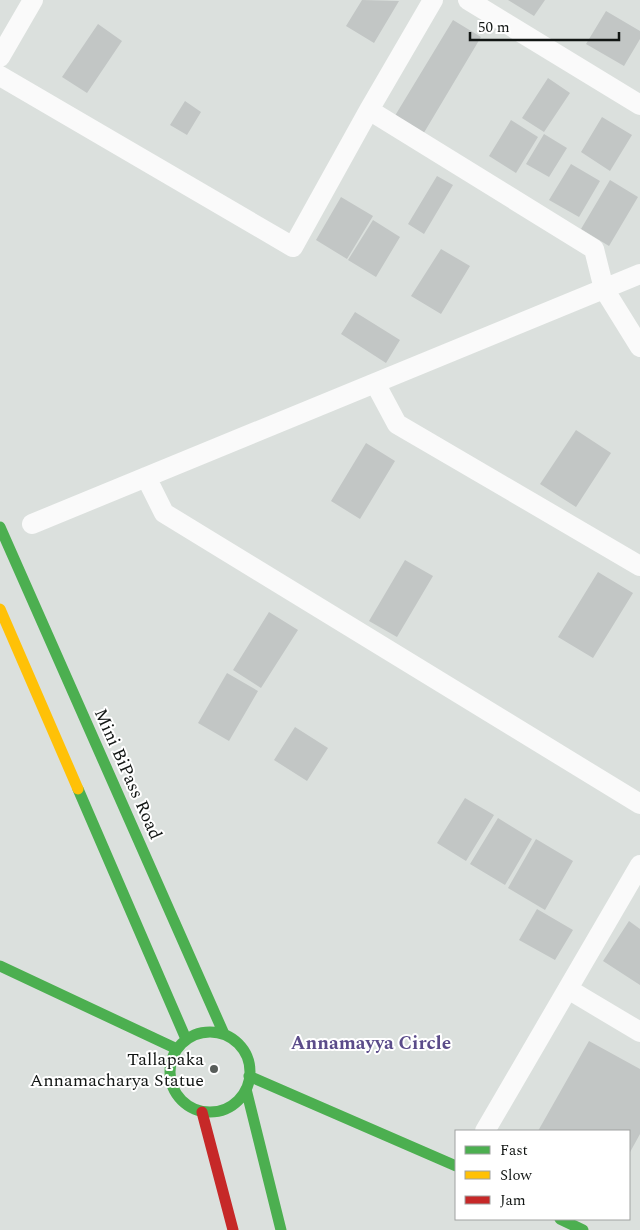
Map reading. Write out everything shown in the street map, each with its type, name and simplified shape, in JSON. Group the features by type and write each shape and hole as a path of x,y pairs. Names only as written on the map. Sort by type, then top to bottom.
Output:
{"street":[{"path":"0,57 33,0"},
{"path":"0,76 293,247 368,110 434,0"},
{"path":"468,0 640,105"},
{"path":"368,110 594,249 604,289 640,347"},
{"path":"32,524 640,274"},
{"path":"376,383 397,424 640,566"},
{"path":"146,477 164,513 640,804"},
{"name":"Mini BiPass Road","path":"0,527 224,1034"},
{"path":"0,609 186,1040"},
{"path":"486,1130 640,865"},
{"path":"0,966 177,1049"},
{"path":"568,989 640,1032"},
{"path":"211,1032 224,1034 235,1041 244,1051 249,1063 246,1089 238,1100 228,1108 215,1112 202,1112 189,1107 179,1098 172,1087 169,1074 171,1061 177,1049 186,1040 198,1034 211,1032"},
{"path":"249,1076 455,1166"},
{"path":"246,1089 281,1230"},
{"path":"202,1112 233,1230"},
{"path":"562,1220 583,1230"}],"building":[{"path":"362,0 399,1 374,43 346,26"},
{"path":"508,0 545,0 534,16"},
{"path":"606,11 640,31 640,39 624,66 586,44"},
{"path":"453,20 481,37 422,136 393,119"},
{"path":"98,24 122,41 87,93 62,77"},
{"path":"548,78 570,93 544,132 522,118"},
{"path":"185,101 201,112 187,135 170,125"},
{"path":"602,117 632,135 610,171 581,152"},
{"path":"511,120 538,137 516,173 489,156"},
{"path":"544,134 567,148 549,177 526,164"},
{"path":"571,164 600,181 579,217 549,200"},
{"path":"437,176 453,185 424,234 408,224"},
{"path":"610,180 638,197 609,246 581,229"},
{"path":"341,197 373,216 347,259 316,240"},
{"path":"373,220 400,237 376,277 348,260"},
{"path":"441,249 470,266 441,314 411,296"},
{"path":"355,312 400,340 386,363 341,334"},
{"path":"576,430 611,453 576,507 540,484"},
{"path":"366,443 395,461 360,519 331,501"},
{"path":"405,560 433,576 397,637 369,621"},
{"path":"598,572 633,593 593,658 558,637"},
{"path":"269,612 298,630 261,688 233,670"},
{"path":"227,673 258,691 229,741 198,723"},
{"path":"295,727 328,748 307,781 274,760"},
{"path":"465,798 494,815 466,861 437,843"},
{"path":"498,818 532,839 505,885 470,864"},
{"path":"536,839 573,861 545,910 508,888"},
{"path":"537,909 573,930 555,960 519,940"},
{"path":"629,921 640,929 640,985 603,961"},
{"path":"589,1041 640,1069 640,1134 630,1152 630,1130 539,1130"}],"traffic: fast":[{"path":"0,527 224,1034"},
{"path":"78,789 186,1039"},
{"path":"0,966 177,1049"},
{"path":"210,1032 225,1035 238,1044 247,1057 250,1072 247,1087 238,1100 225,1109 210,1112 195,1109 182,1100 173,1087 170,1072 173,1057 182,1044 195,1035 210,1032"},
{"path":"249,1076 455,1166"},
{"path":"246,1089 281,1230"},
{"path":"562,1220 583,1230"}],"traffic: slow":[{"path":"0,609 78,789"}],"traffic: jam":[{"path":"202,1112 233,1230"}],"place":[{"name":"Tallapaka Annamacharya Statue","path":"214,1069"}],"district":[{"name":"Annamayya Circle","path":"371,1043"}]}
